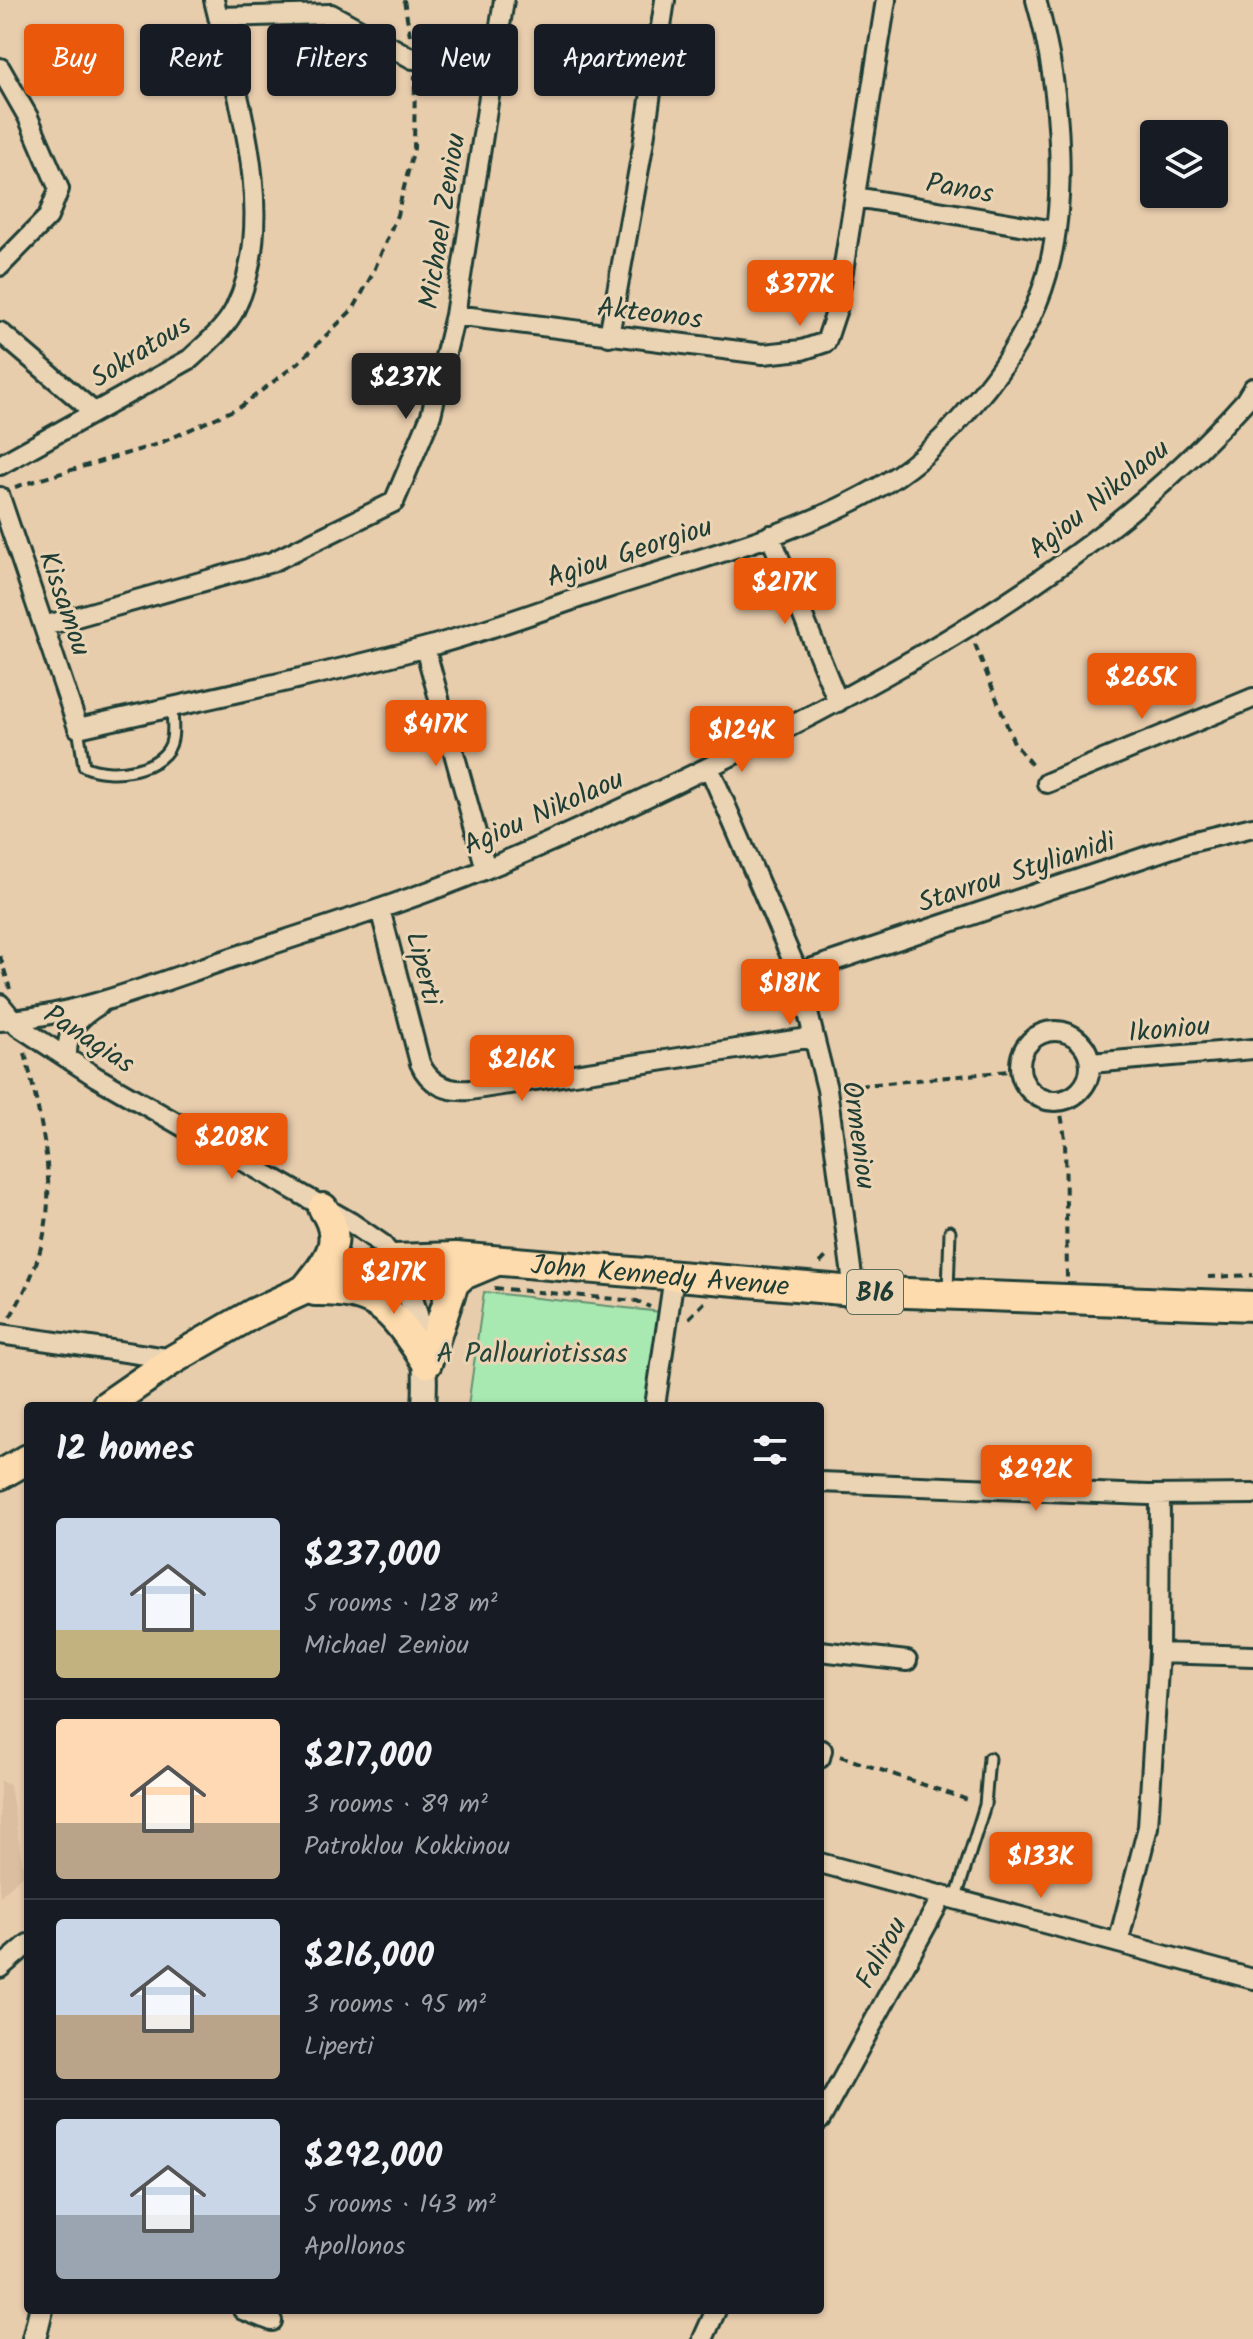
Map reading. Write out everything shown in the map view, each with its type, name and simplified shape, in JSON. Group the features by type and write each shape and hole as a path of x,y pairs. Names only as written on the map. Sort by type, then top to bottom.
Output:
{"main road":[{"path":"302,1291 334,1249 335,1231 323,1208"},
{"name":"John Kennedy Avenue","path":"112,1402 174,1359 254,1313 302,1291 394,1259 499,1260 854,1291 1253,1306"},
{"path":"427,1363 454,1283 463,1275 499,1260"},
{"path":"302,1291 348,1292 371,1299 395,1318 427,1363"},
{"path":"0,1475 24,1461"}],"street":[{"name":"Michael Zeniou","path":"44,626 272,562 394,502 431,415 455,315 504,0"},
{"path":"609,336 665,0"},
{"name":"Akteonos","path":"455,315 763,354 802,350 826,342 837,309 886,0"},
{"name":"Agiou Georgiou","path":"78,728 421,649 770,535 845,505 887,483 953,428 994,379 1021,338 1039,301 1055,231 1056,114 1045,30 1036,0"},
{"path":"216,8 331,14 412,58"},
{"name":"Sokratous","path":"0,465 190,359 212,339 234,311 252,260 252,180 244,125 216,8"},
{"path":"0,68 28,117 59,189 48,217 0,266"},
{"name":"Panos","path":"856,197 1055,231"},
{"path":"0,332 94,412"},
{"name":"Agiou Nikolaou","path":"12,1022 127,992 380,909 486,869 709,767 838,702 1047,577 1140,505 1250,402"},
{"name":"Kissamou","path":"0,497 78,728"},
{"path":"770,535 838,702"},
{"path":"421,649 427,655 486,869"},
{"path":"1047,783 1253,698"},
{"name":"Ormeniou","path":"709,767 798,973 827,1089 854,1291"},
{"name":"Stavrou Stylianidi","path":"798,973 1187,843 1253,827"},
{"name":"Liperti","path":"380,909 420,1063 429,1079 445,1088 470,1090 814,1037"},
{"name":"Agiou Nikolaou","path":"67,1058 66,1042 73,1026 89,1011 127,992"},
{"name":"Panagias","path":"0,1004 12,1022 67,1058 226,1154 368,1234 394,1259"},
{"name":"Ikoniou","path":"1020,1070 1026,1046 1046,1032 1058,1031 1080,1041 1091,1063 1086,1084 1079,1093 1059,1102"},
{"name":"Ikoniou","path":"1091,1063 1253,1049"},
{"path":"1020,1070 1023,1080 1037,1097 1059,1102"},
{"path":"394,1259 416,1311 427,1363 424,1402"},
{"path":"656,1402 674,1276"},
{"path":"2,1330 174,1359"},
{"path":"824,1482 1160,1495 1253,1494"},
{"path":"1118,1943 1145,1849 1159,1653 1160,1495"},
{"path":"824,1651 907,1661"},
{"path":"1159,1653 1253,1656"},
{"path":"824,1864 1253,1979"},
{"name":"Falirou","path":"824,2113 950,1897"},
{"path":"0,1968 24,1947"},
{"path":"34,2339 40,2314"},
{"path":"252,2314 272,2323"},
{"path":"703,2339 710,2314"}],"lane":[{"path":"78,728 84,766 107,774 137,769 164,756 172,740 172,706"},
{"path":"948,1296 950,1231"},
{"path":"950,1897 985,1805 989,1758"}],"path":[{"path":"404,0 412,52"},
{"path":"0,497 18,485 158,444 240,407 298,363 354,308 373,273 397,215 414,148 417,96"},
{"path":"968,626 1014,743 1047,783"},
{"path":"0,956 12,1022 50,1172 49,1220 28,1288 2,1330"},
{"path":"827,1089 1020,1070"},
{"path":"1059,1102 1065,1138 1067,1288"},
{"path":"1208,1277 1253,1275"},
{"path":"486,1288 637,1301 650,1306 652,1325 667,1326"},
{"path":"824,1755 985,1805"}],"shaded area":[{"path":"0,1781 10,1785 24,1874 0,1896"}],"green space":[{"name":"A Pallouriotissas","path":"484,1292 661,1312 650,1402 469,1402"}]}
